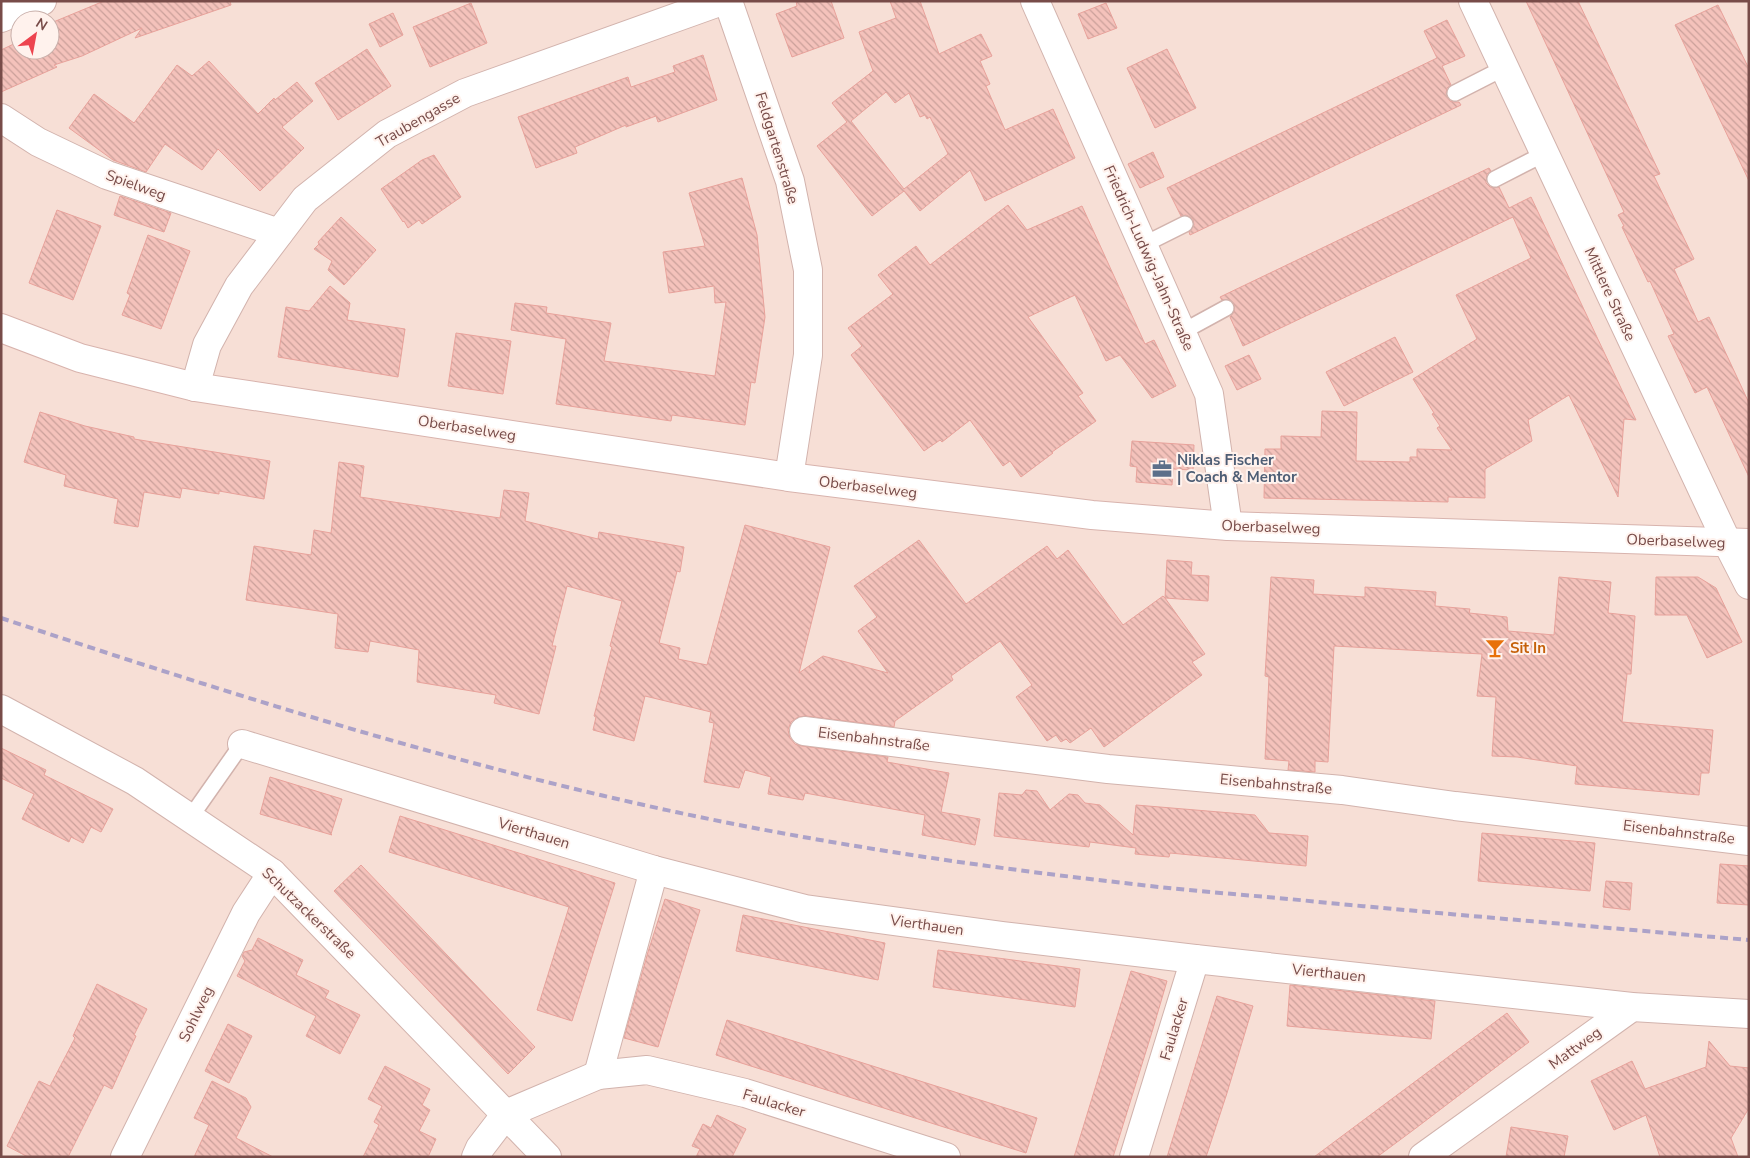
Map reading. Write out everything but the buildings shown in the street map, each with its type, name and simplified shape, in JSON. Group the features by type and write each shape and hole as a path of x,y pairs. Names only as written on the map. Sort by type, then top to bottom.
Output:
{"street":[{"path":"1,18 42,1"},
{"name":"Traubengasse","path":"195,387 207,345 239,286 305,198 386,134 465,93 722,1"},
{"name":"Feldgartenstraße","path":"728,1 790,181 808,270 808,355 789,477"},
{"name":"Friedrich-Ludwig-Jahn-Straße","path":"1035,1 1210,394 1228,526"},
{"name":"Mittlere Straße","path":"1473,1 1544,154 1738,543 1749,585"},
{"name":"Spielweg","path":"1,118 38,142 107,175 279,233"},
{"name":"Oberbaselweg","path":"1,328 80,358 195,387 789,477 1092,516 1228,526 1738,543"},
{"name":"Schutzackerstraße","path":"1,709 134,781 272,873 547,1157"},
{"name":"Eisenbahnstraße","path":"804,730 1108,769 1342,790 1455,806 1749,841"},
{"name":"Vierthauen","path":"242,744 654,870 805,909 1003,936 1196,959 1632,1007"},
{"path":"598,1076 654,870"},
{"name":"Sohlweg","path":"125,1157 246,913 272,873"},
{"name":"Faulacker","path":"1134,1157 1196,959"},
{"path":"1632,1007 1749,1014"},
{"name":"Mattweg","path":"1423,1157 1632,1007"},
{"name":"Faulacker","path":"506,1114 598,1076 648,1070 745,1093 946,1157"},
{"path":"476,1157 480,1148 506,1114"}],"lane":[{"path":"1455,94 1504,68"},
{"path":"1495,179 1544,154"},
{"path":"1143,246 1185,224"},
{"path":"1182,332 1226,308"},
{"path":"190,818 242,744"}],"shaded area":[{"path":"1,1 1749,1 1749,1157 1,1157"}],"railway":[{"path":"1,618 182,677 364,733 548,782 734,824 983,865 1157,887 1749,940"}],"place":[{"name":"Niklas Fischer | Coach & Mentor","path":"1162,469"},
{"name":"Sit In","path":"1495,648"}]}
